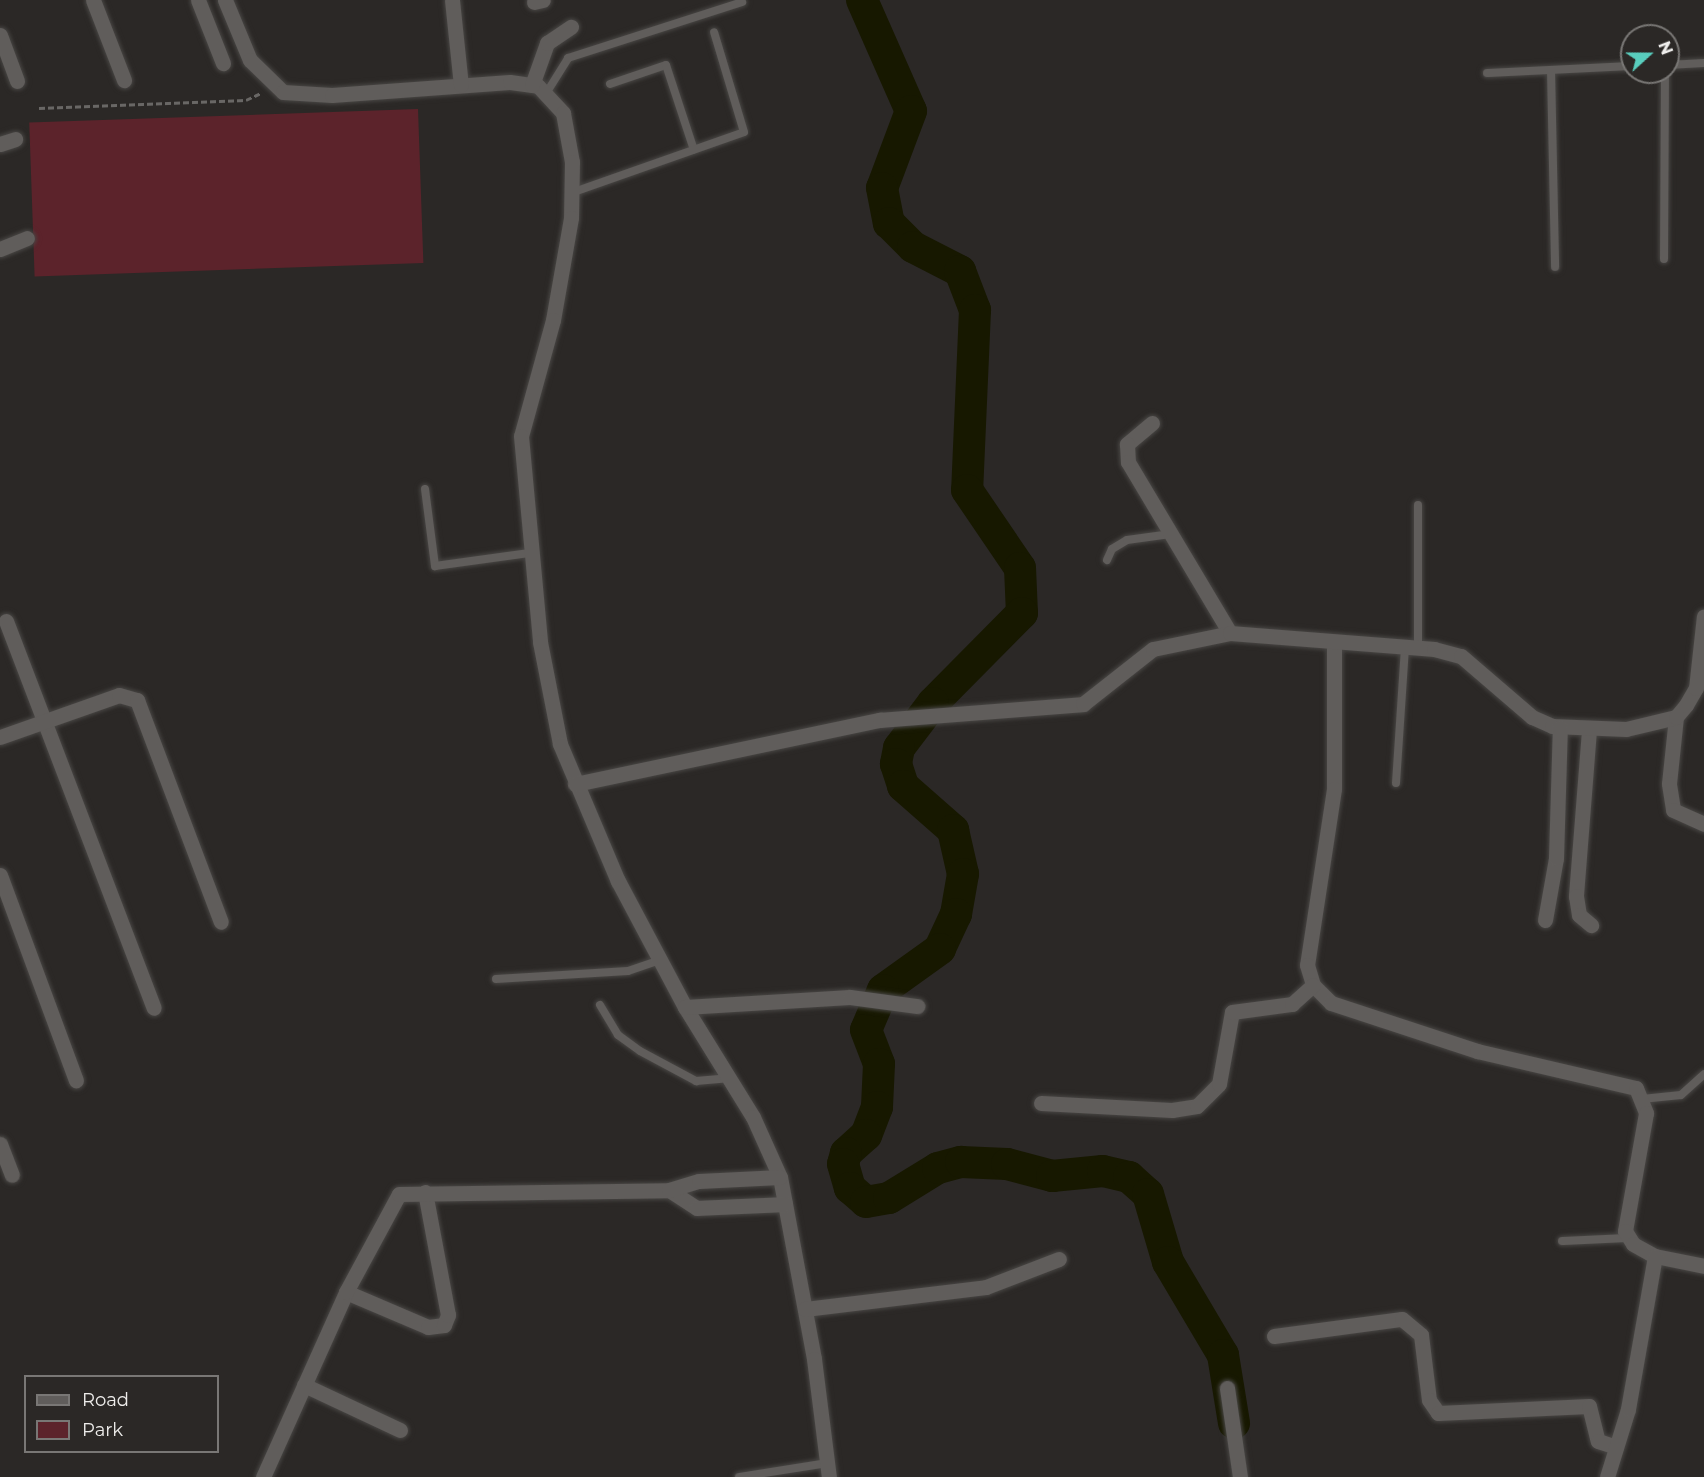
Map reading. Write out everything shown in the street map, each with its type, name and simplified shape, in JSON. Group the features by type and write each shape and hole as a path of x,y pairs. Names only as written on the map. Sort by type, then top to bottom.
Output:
{"street":[{"path":"93,0 124,80"},
{"path":"198,0 223,63"},
{"path":"225,0 250,60 273,87 295,95 332,95 460,85 532,85 547,92 563,113 570,138 571,194 554,320 521,436 540,642 560,744 575,784 660,960 685,1007 753,1117 780,1177 805,1309 828,1470"},
{"path":"452,0 460,85"},
{"path":"532,85 547,43 571,27"},
{"path":"0,35 17,81"},
{"path":"0,144 15,139"},
{"path":"0,249 27,238"},
{"path":"1152,423 1128,444 1128,462 1230,633"},
{"path":"1704,615 1696,688 1676,717 1669,784 1673,810 1704,824"},
{"path":"6,621 154,1008"},
{"path":"575,784 880,720 951,712 1083,704 1153,649 1230,633 1411,648 1461,656 1532,717 1560,727 1589,730 1626,729 1676,717"},
{"path":"1334,643 1334,789 1307,965 1313,985 1331,1004 1477,1051 1622,1082 1636,1088 1646,1113 1628,1238 1655,1256 1704,1266"},
{"path":"0,737 119,695 136,700 221,922"},
{"path":"1545,920 1556,858 1560,727"},
{"path":"1589,730 1576,886 1578,912 1591,925"},
{"path":"0,875 76,1080"},
{"path":"1041,1103 1172,1110 1197,1106 1219,1084 1232,1012 1292,1004 1313,985"},
{"path":"685,1007 850,997 892,1000 917,1006"},
{"path":"0,1144 12,1175"},
{"path":"263,1477 346,1292 391,1203 408,1191 669,1190 699,1181 780,1177"},
{"path":"669,1190 697,1208 785,1204"},
{"path":"346,1292 428,1327 444,1325 448,1315 425,1192"},
{"path":"1607,1477 1616,1447 1655,1256"},
{"path":"805,1309 986,1287 1059,1259"},
{"path":"1274,1336 1402,1319 1421,1335 1429,1400 1438,1413 1589,1406 1598,1441 1616,1447"},
{"path":"304,1385 400,1430"},
{"path":"1227,1388 1240,1477"}],"lane":[{"path":"547,92 558,66 573,55 742,2"},
{"path":"571,194 744,132 714,32"},
{"path":"1680,64 1704,63"},
{"path":"610,84 666,65 694,150"},
{"path":"1487,73 1620,67"},
{"path":"1551,70 1555,267"},
{"path":"1664,259 1665,84"},
{"path":"425,489 435,566 530,553"},
{"path":"1396,783 1411,648 1418,505"},
{"path":"1107,560 1112,549 1127,540 1171,534"},
{"path":"496,978 628,971 660,960"},
{"path":"600,1005 618,1035 640,1051 696,1081 728,1078"},
{"path":"1642,1099 1681,1095 1704,1074"},
{"path":"1562,1241 1628,1238"},
{"path":"739,1477 828,1470"}],"path":[{"path":"39,108 246,100 273,87"}],"green space":[{"path":"418,109 423,263 35,276 29,123"}],"waterway":[{"path":"862,0 911,111 882,188 889,223 913,247 960,271 975,310 967,490 1020,568 1022,613 933,703 899,748 896,764 903,786 953,830 963,874 956,914 940,949 883,990 866,1030 879,1064 877,1107 866,1135 846,1153 843,1164 850,1188 866,1202 889,1198 938,1168 961,1162 1007,1164 1052,1176 1103,1171 1129,1177 1148,1194 1168,1262 1223,1355 1234,1423"}]}
